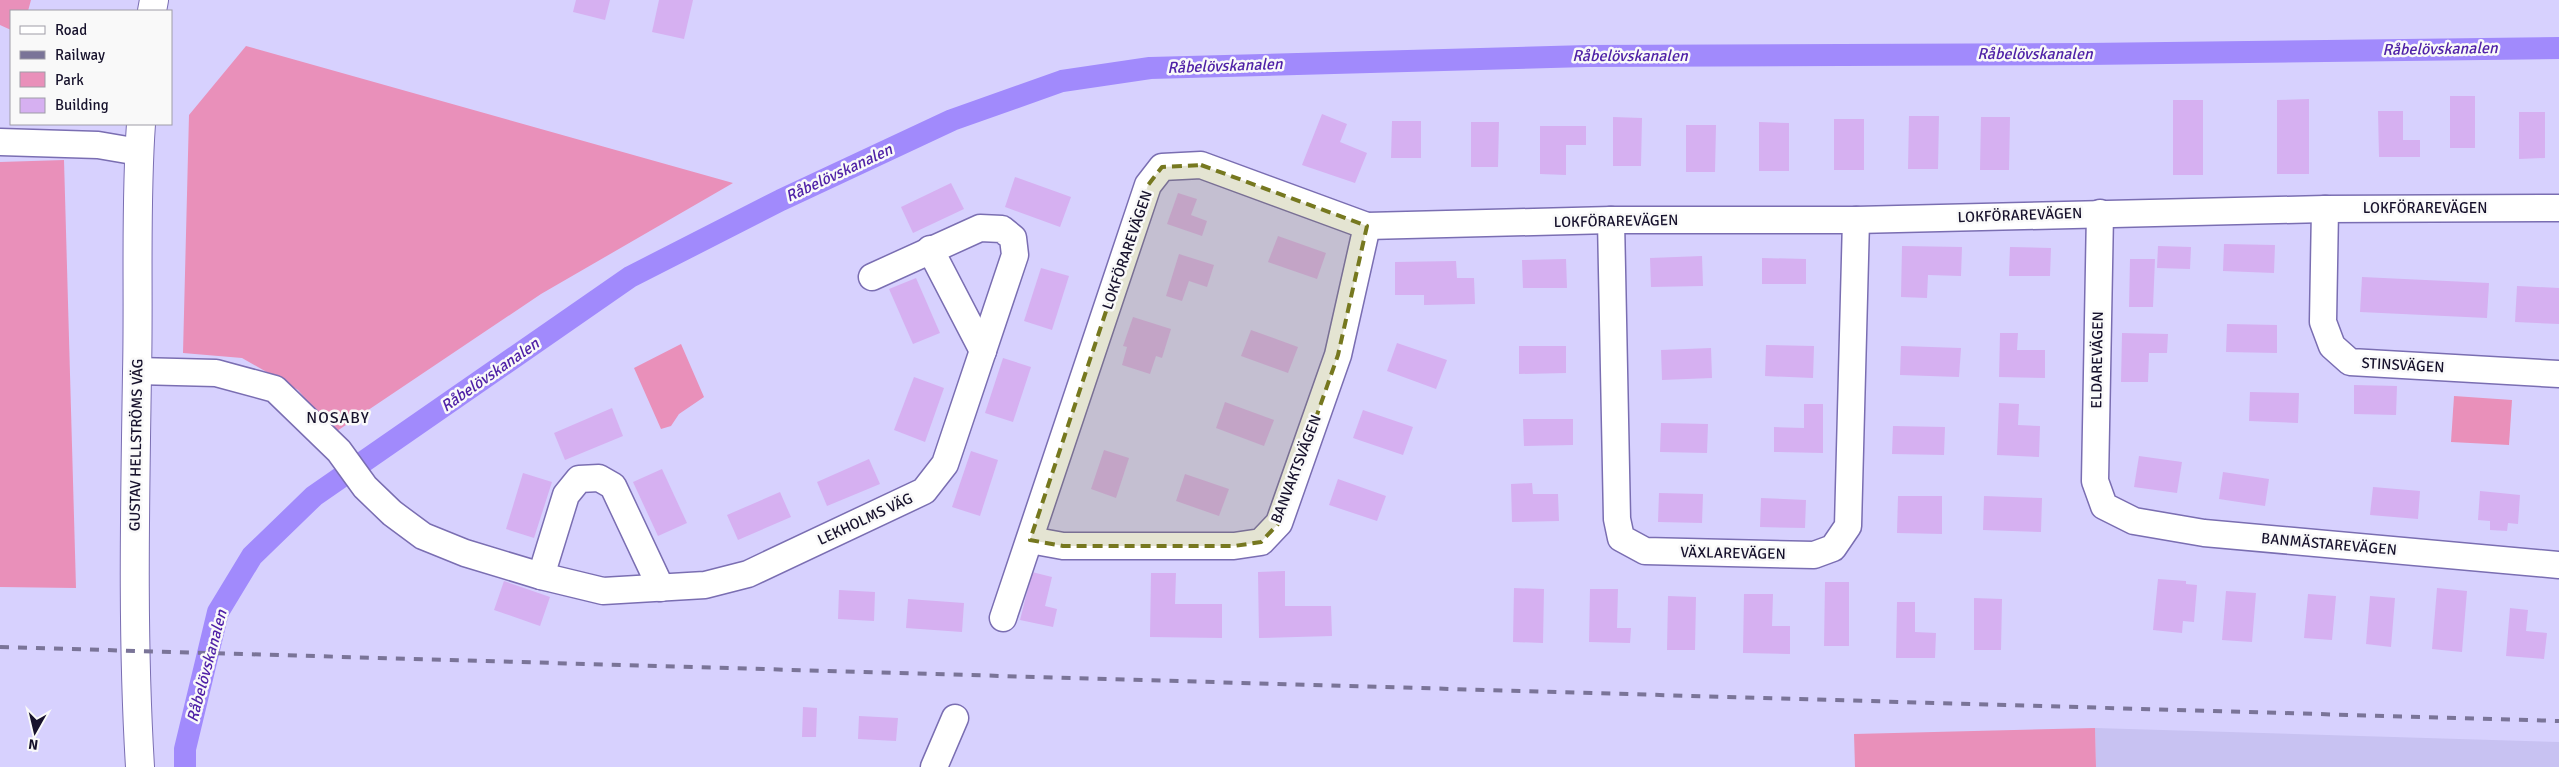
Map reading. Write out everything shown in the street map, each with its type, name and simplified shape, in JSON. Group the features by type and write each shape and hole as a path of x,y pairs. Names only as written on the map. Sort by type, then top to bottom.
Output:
{"street":[{"name":"GUSTAV HELLSTRÖMS VÄG","path":"140,767 134,660 137,371 136,249 141,125"},
{"path":"0,142 98,145 139,152"},
{"name":"LOKFÖRAREVÄGEN","path":"1003,618 1148,185 1162,167 1200,165 1366,226 1611,220 1856,220 2325,209 2559,208"},
{"name":"STINSVÄGEN","path":"2325,209 2323,322 2332,346 2350,362 2559,374"},
{"name":"ELDAREVÄGEN","path":"2100,213 2095,482 2104,506"},
{"name":"VÄXLAREVÄGEN","path":"1611,220 1616,519 1621,538 1645,552 1814,555 1833,548 1848,526 1856,220"},
{"name":"BANVAKTSVÄGEN","path":"1030,540 1072,546 1234,546 1261,542 1279,523 1338,355 1366,226"},
{"name":"LEKHOLMS VÄG","path":"137,371 216,373 275,389 344,458 365,487 392,513 423,536 465,553 542,576 603,591 705,585 748,574 924,492 945,464 1015,256 1013,238 1002,229 980,228 930,249 872,277"},
{"path":"930,249 983,351"},
{"path":"542,576 566,495 579,479 599,478 613,486 661,588"},
{"name":"BANMÄSTAREVÄGEN","path":"2104,506 2134,521 2204,533 2559,565"},
{"path":"934,767 955,718"}],"highlighted area":[{"path":"1201,165 1367,226 1338,355 1279,523 1261,542 1234,546 1063,546 1030,540 1148,185 1162,167"}],"shaded area":[{"path":"2095,728 2559,742 2559,767 2096,767"}],"green space":[{"path":"0,0 31,0 28,10 10,10 10,30 0,25"},
{"path":"246,46 733,183 541,294 334,433 298,390 242,358 183,353 189,115"},
{"path":"64,160 76,588 0,587 0,162"},
{"path":"681,344 704,397 679,414 671,426 661,429 634,368"},
{"path":"2454,396 2512,400 2509,445 2451,442"},
{"path":"2095,728 2096,767 1855,767 1854,734"}],"building":[{"path":"576,0 610,0 605,20 573,12"},
{"path":"659,0 693,0 684,39 652,32"},
{"path":"2450,96 2475,96 2475,148 2450,148"},
{"path":"2309,99 2309,174 2277,174 2277,100"},
{"path":"2173,100 2203,100 2203,175 2173,175"},
{"path":"2378,111 2403,111 2403,140 2420,140 2420,157 2379,157"},
{"path":"2519,112 2545,112 2545,158 2519,159"},
{"path":"1322,114 1347,124 1340,142 1367,153 1355,183 1302,165"},
{"path":"1909,116 1939,116 1938,169 1908,169"},
{"path":"1613,117 1642,118 1641,166 1613,166"},
{"path":"1981,117 2010,117 2009,170 1980,170"},
{"path":"1834,119 1864,119 1864,170 1834,170"},
{"path":"1392,121 1421,121 1421,158 1391,158"},
{"path":"1471,122 1499,122 1498,167 1471,167"},
{"path":"1759,122 1789,123 1789,171 1759,171"},
{"path":"1686,125 1716,125 1715,172 1686,172"},
{"path":"1540,126 1586,126 1586,145 1566,145 1566,175 1540,174"},
{"path":"1015,177 1071,197 1060,227 1005,207"},
{"path":"951,183 964,209 913,233 901,207"},
{"path":"1178,193 1197,199 1191,215 1207,221 1202,236 1167,224"},
{"path":"1278,236 1326,253 1317,279 1268,262"},
{"path":"2224,244 2275,245 2274,273 2223,271"},
{"path":"1902,246 1962,247 1961,276 1928,275 1927,298 1901,297"},
{"path":"2158,246 2191,247 2190,269 2157,268"},
{"path":"2010,247 2051,248 2050,276 2009,276"},
{"path":"1179,254 1214,265 1207,287 1189,281 1182,301 1166,296"},
{"path":"1702,256 1703,286 1651,287 1650,258"},
{"path":"1762,258 1806,259 1806,284 1762,284"},
{"path":"1566,259 1567,288 1523,288 1522,260"},
{"path":"2130,259 2155,259 2153,307 2129,307"},
{"path":"1456,261 1457,278 1474,278 1475,304 1424,305 1424,295 1395,295 1395,262"},
{"path":"1041,268 1069,276 1052,330 1024,321"},
{"path":"2362,277 2489,283 2487,318 2360,312"},
{"path":"916,278 940,333 913,344 889,289"},
{"path":"2517,286 2559,288 2559,324 2515,322"},
{"path":"1133,317 1171,329 1162,358 1156,356 1150,374 1122,365 1127,347 1123,346"},
{"path":"2227,324 2277,325 2277,353 2226,352"},
{"path":"1251,330 1298,347 1288,373 1241,356"},
{"path":"2000,333 2018,333 2017,350 2045,350 2045,378 1999,377"},
{"path":"2122,333 2168,334 2167,353 2149,353 2148,382 2121,382"},
{"path":"1397,343 1447,360 1436,389 1387,371"},
{"path":"1766,345 1814,346 1813,378 1765,376"},
{"path":"1519,346 1566,346 1566,373 1519,374"},
{"path":"1901,346 1961,348 1959,377 1900,375"},
{"path":"1711,348 1712,378 1662,380 1661,350"},
{"path":"1003,358 1031,367 1013,422 985,413"},
{"path":"914,377 944,388 925,442 894,430"},
{"path":"2354,385 2397,386 2396,415 2354,414"},
{"path":"2250,392 2299,393 2298,423 2249,421"},
{"path":"1225,402 1274,420 1264,446 1216,428"},
{"path":"1999,403 2019,404 2018,425 2040,426 2039,457 1997,455"},
{"path":"1804,404 1823,404 1823,453 1774,452 1774,427 1804,428"},
{"path":"612,408 623,436 565,460 554,433"},
{"path":"1363,410 1413,427 1403,455 1353,438"},
{"path":"1523,419 1573,419 1573,445 1524,446"},
{"path":"1661,423 1708,424 1707,453 1660,452"},
{"path":"1893,426 1945,427 1944,455 1892,454"},
{"path":"1104,450 1129,458 1116,498 1091,489"},
{"path":"971,451 998,460 980,516 952,507"},
{"path":"2139,456 2182,462 2177,493 2134,487"},
{"path":"869,459 880,484 827,506 817,482"},
{"path":"662,469 687,523 658,536 633,482"},
{"path":"2223,472 2269,479 2265,506 2219,499"},
{"path":"523,473 552,482 534,538 506,529"},
{"path":"1185,474 1229,489 1219,516 1176,501"},
{"path":"1338,479 1386,496 1377,521 1329,505"},
{"path":"1532,483 1533,494 1558,494 1559,521 1512,522 1511,484"},
{"path":"2373,487 2420,491 2418,519 2370,515"},
{"path":"2480,491 2520,495 2518,524 2508,523 2507,531 2490,530 2490,521 2478,520"},
{"path":"780,492 791,517 738,540 727,515"},
{"path":"1659,493 1703,494 1702,523 1658,522"},
{"path":"1898,496 1942,496 1942,534 1897,533"},
{"path":"1984,496 2042,498 2041,532 1983,530"},
{"path":"1761,498 1806,500 1805,528 1760,527"},
{"path":"1285,571 1285,606 1331,606 1332,636 1259,638 1258,572"},
{"path":"1032,572 1052,577 1045,606 1057,609 1053,627 1020,620"},
{"path":"1151,573 1176,573 1175,604 1222,604 1222,638 1150,637"},
{"path":"2158,579 2186,581 2186,584 2197,585 2194,622 2183,621 2182,633 2153,630"},
{"path":"504,581 550,597 540,626 494,610"},
{"path":"1825,582 1849,582 1849,646 1824,646"},
{"path":"1514,588 1544,589 1543,643 1513,642"},
{"path":"2437,588 2467,591 2462,652 2432,649"},
{"path":"1590,589 1618,589 1617,628 1631,628 1630,643 1589,642"},
{"path":"839,590 875,592 874,621 838,619"},
{"path":"2226,591 2256,593 2252,642 2222,640"},
{"path":"1744,594 1773,594 1772,626 1790,626 1790,654 1743,653"},
{"path":"2308,594 2336,596 2332,640 2304,638"},
{"path":"1668,596 1696,597 1695,650 1667,650"},
{"path":"2370,596 2395,598 2391,647 2366,644"},
{"path":"1974,598 2002,599 2001,650 1974,650"},
{"path":"908,599 964,603 962,632 906,628"},
{"path":"1897,602 1915,602 1915,632 1936,633 1935,658 1896,658"},
{"path":"2510,608 2528,610 2526,631 2547,633 2544,659 2506,656"},
{"path":"803,707 817,708 816,737 802,737"},
{"path":"859,716 898,718 896,741 858,739"}],"waterway":[{"name":"Råbelövskanalen","path":"185,767 185,749 218,612 252,556 314,496 630,277 781,200 952,120 1062,81 1150,68 1587,56 2086,54 2559,48"}],"railway":[{"path":"0,647 2559,721"}],"district":[{"name":"NOSABY","path":"338,418"}]}
